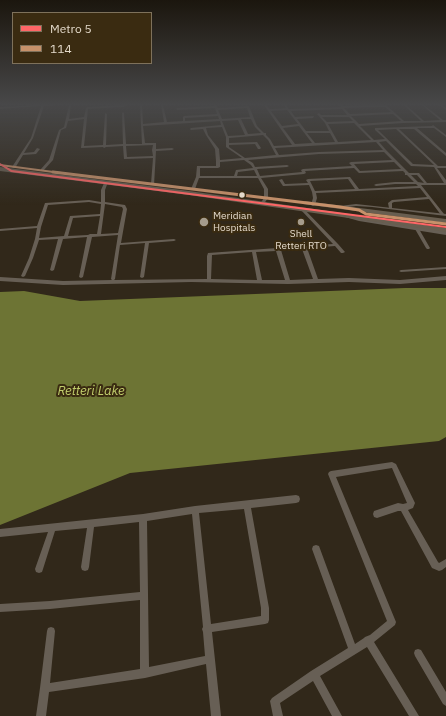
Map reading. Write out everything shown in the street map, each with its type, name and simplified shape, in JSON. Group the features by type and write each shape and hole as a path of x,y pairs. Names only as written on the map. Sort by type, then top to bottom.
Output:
{"main road":[{"path":"0,165 314,204 359,210 366,214 446,223"},
{"path":"0,169 189,192 446,231"}],"street":[{"path":"14,167 32,138"},
{"path":"42,170 51,160 57,138"},
{"path":"83,138 82,147 155,144 153,184"},
{"path":"104,147 105,138"},
{"path":"125,138 125,158 154,157"},
{"path":"143,138 144,144"},
{"path":"193,189 198,177 198,167 218,167 218,151 210,138"},
{"path":"227,138 228,146 246,158 260,177 266,189 266,198 262,204"},
{"path":"268,138 278,156"},
{"path":"289,138 294,145"},
{"path":"310,138 314,144"},
{"path":"335,138 337,142"},
{"path":"372,138 386,151 406,174 421,187 444,215"},
{"path":"407,138 436,167 446,183"},
{"path":"427,138 446,155"},
{"path":"273,147 387,140 412,165 446,167"},
{"path":"216,147 256,143 259,148"},
{"path":"22,154 35,153 38,149"},
{"path":"154,150 172,149"},
{"path":"218,161 278,156 386,151"},
{"path":"335,153 339,159"},
{"path":"265,157 270,167"},
{"path":"394,161 351,163 359,172 402,170"},
{"path":"235,177 237,171 287,166"},
{"path":"198,177 260,177 304,173 303,170 354,167"},
{"path":"406,174 418,174 426,183"},
{"path":"314,204 314,192 308,180 349,178 358,190"},
{"path":"281,180 286,190"},
{"path":"99,234 106,182"},
{"path":"376,185 446,183"},
{"path":"284,185 310,184"},
{"path":"314,192 421,187"},
{"path":"391,208 390,203 393,201 430,198"},
{"path":"22,276 31,258 46,204 78,201 124,206 113,279"},
{"path":"340,208 356,205 444,215"},
{"path":"302,209 343,252"},
{"path":"52,270 72,217 101,215"},
{"path":"347,216 359,220 417,229 446,231"},
{"path":"0,230 39,227"},
{"path":"417,229 428,248"},
{"path":"37,239 99,234 120,234"},
{"path":"81,277 90,235"},
{"path":"119,244 174,240"},
{"path":"142,277 147,242"},
{"path":"210,281 210,254 337,245"},
{"path":"304,248 316,280"},
{"path":"278,249 288,282"},
{"path":"254,251 260,282"},
{"path":"401,271 446,268"},
{"path":"0,279 63,283 210,281 288,282 316,280 418,282 446,278"},
{"path":"278,716 275,701 368,640 392,622 331,474 392,465 394,466 411,503 403,508 398,507 377,514"},
{"path":"0,533 143,518 196,510 296,499"},
{"path":"206,629 265,620 265,608 247,504"},
{"path":"403,508 435,565 439,567 446,563"},
{"path":"196,510 206,629 216,716"},
{"path":"143,518 145,673"},
{"path":"85,567 91,523"},
{"path":"39,569 53,527"},
{"path":"316,550 353,649"},
{"path":"0,608 143,596"},
{"path":"41,716 51,631"},
{"path":"368,640 414,716"},
{"path":"418,653 446,701"},
{"path":"45,688 145,673 210,659"},
{"path":"314,674 337,716"}],"water":[{"name":"Retteri Lake","path":"405,288 446,288 446,437 439,441 130,473 0,525 0,292 24,291 80,301"}],"metro line":[{"name":"5","path":"0,164 11,171 446,227"}],"transit line":[{"name":"114","path":"0,165 340,207 359,210 366,214 446,224"}],"place":[{"name":"Meridian Hospitals","path":"204,222"},
{"name":"Shell Retteri RTO","path":"301,222"}]}
